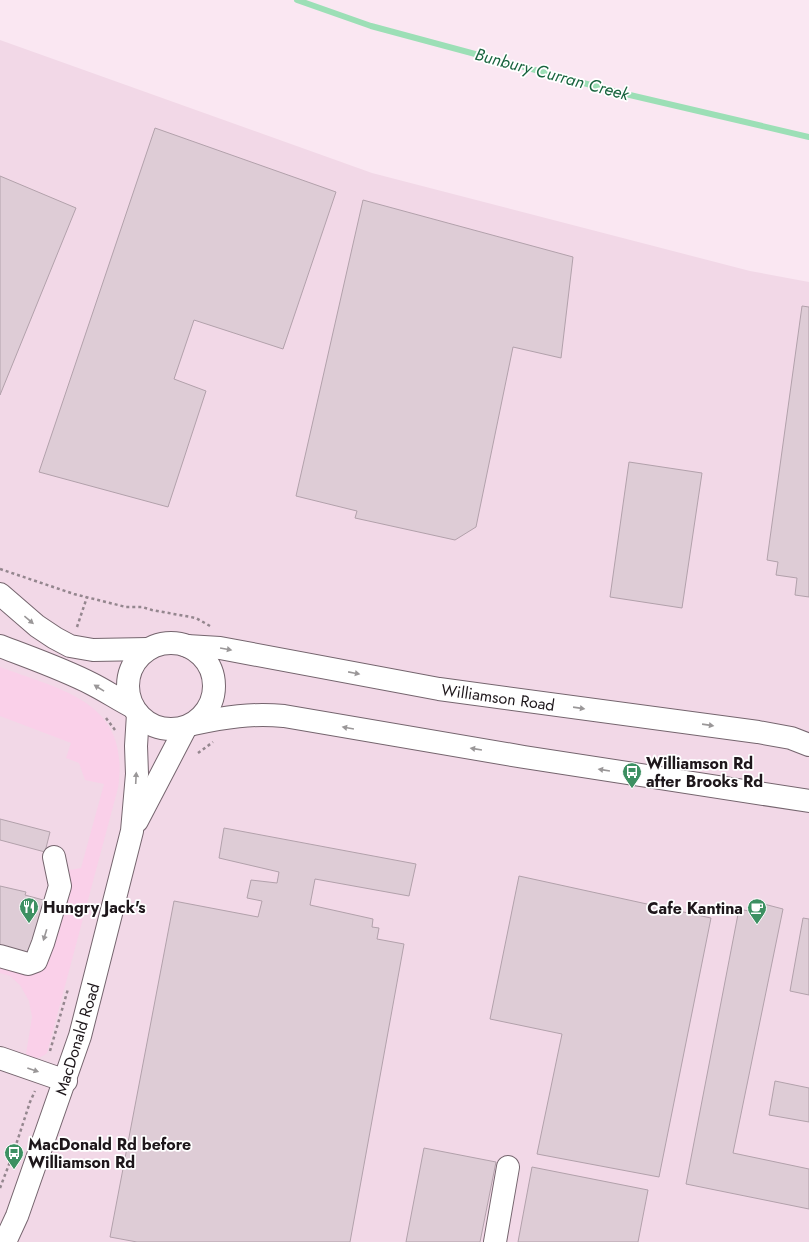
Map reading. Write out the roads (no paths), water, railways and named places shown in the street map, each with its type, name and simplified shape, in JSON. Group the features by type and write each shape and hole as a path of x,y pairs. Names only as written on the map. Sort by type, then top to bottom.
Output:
{"main road":[{"path":"0,594 37,626 54,638 70,646 93,650 148,649 167,643 187,646 204,658 211,669 214,682 213,696 208,708 200,719 190,726"},
{"path":"0,646 87,681 135,711 144,721 169,730 238,716 264,714 284,716 517,756 809,801"},
{"name":"Williamson Road","path":"187,646 220,648 438,689 758,732 792,738 809,745"},
{"path":"135,711 128,690 129,674 137,660 148,649"},
{"name":"MacDonald Road","path":"5,1242 17,1216 66,1081 80,1036 132,831 137,774 135,711"},
{"name":"MacDonald Road","path":"132,831 190,726"},
{"path":"0,956 28,964 36,961 60,886 54,857"},
{"path":"0,1058 66,1081"},
{"path":"495,1242 508,1167"}],"waterway":[{"name":"Bunbury Curran Creek","path":"297,0 371,26 617,92 809,137"}],"place":[{"name":"Williamson Rd after Brooks Rd","path":"632,789"},
{"name":"Hungry Jack's","path":"29,924"},
{"name":"Cafe Kantina","path":"757,925"},
{"name":"MacDonald Rd before Williamson Rd","path":"14,1170"}]}
